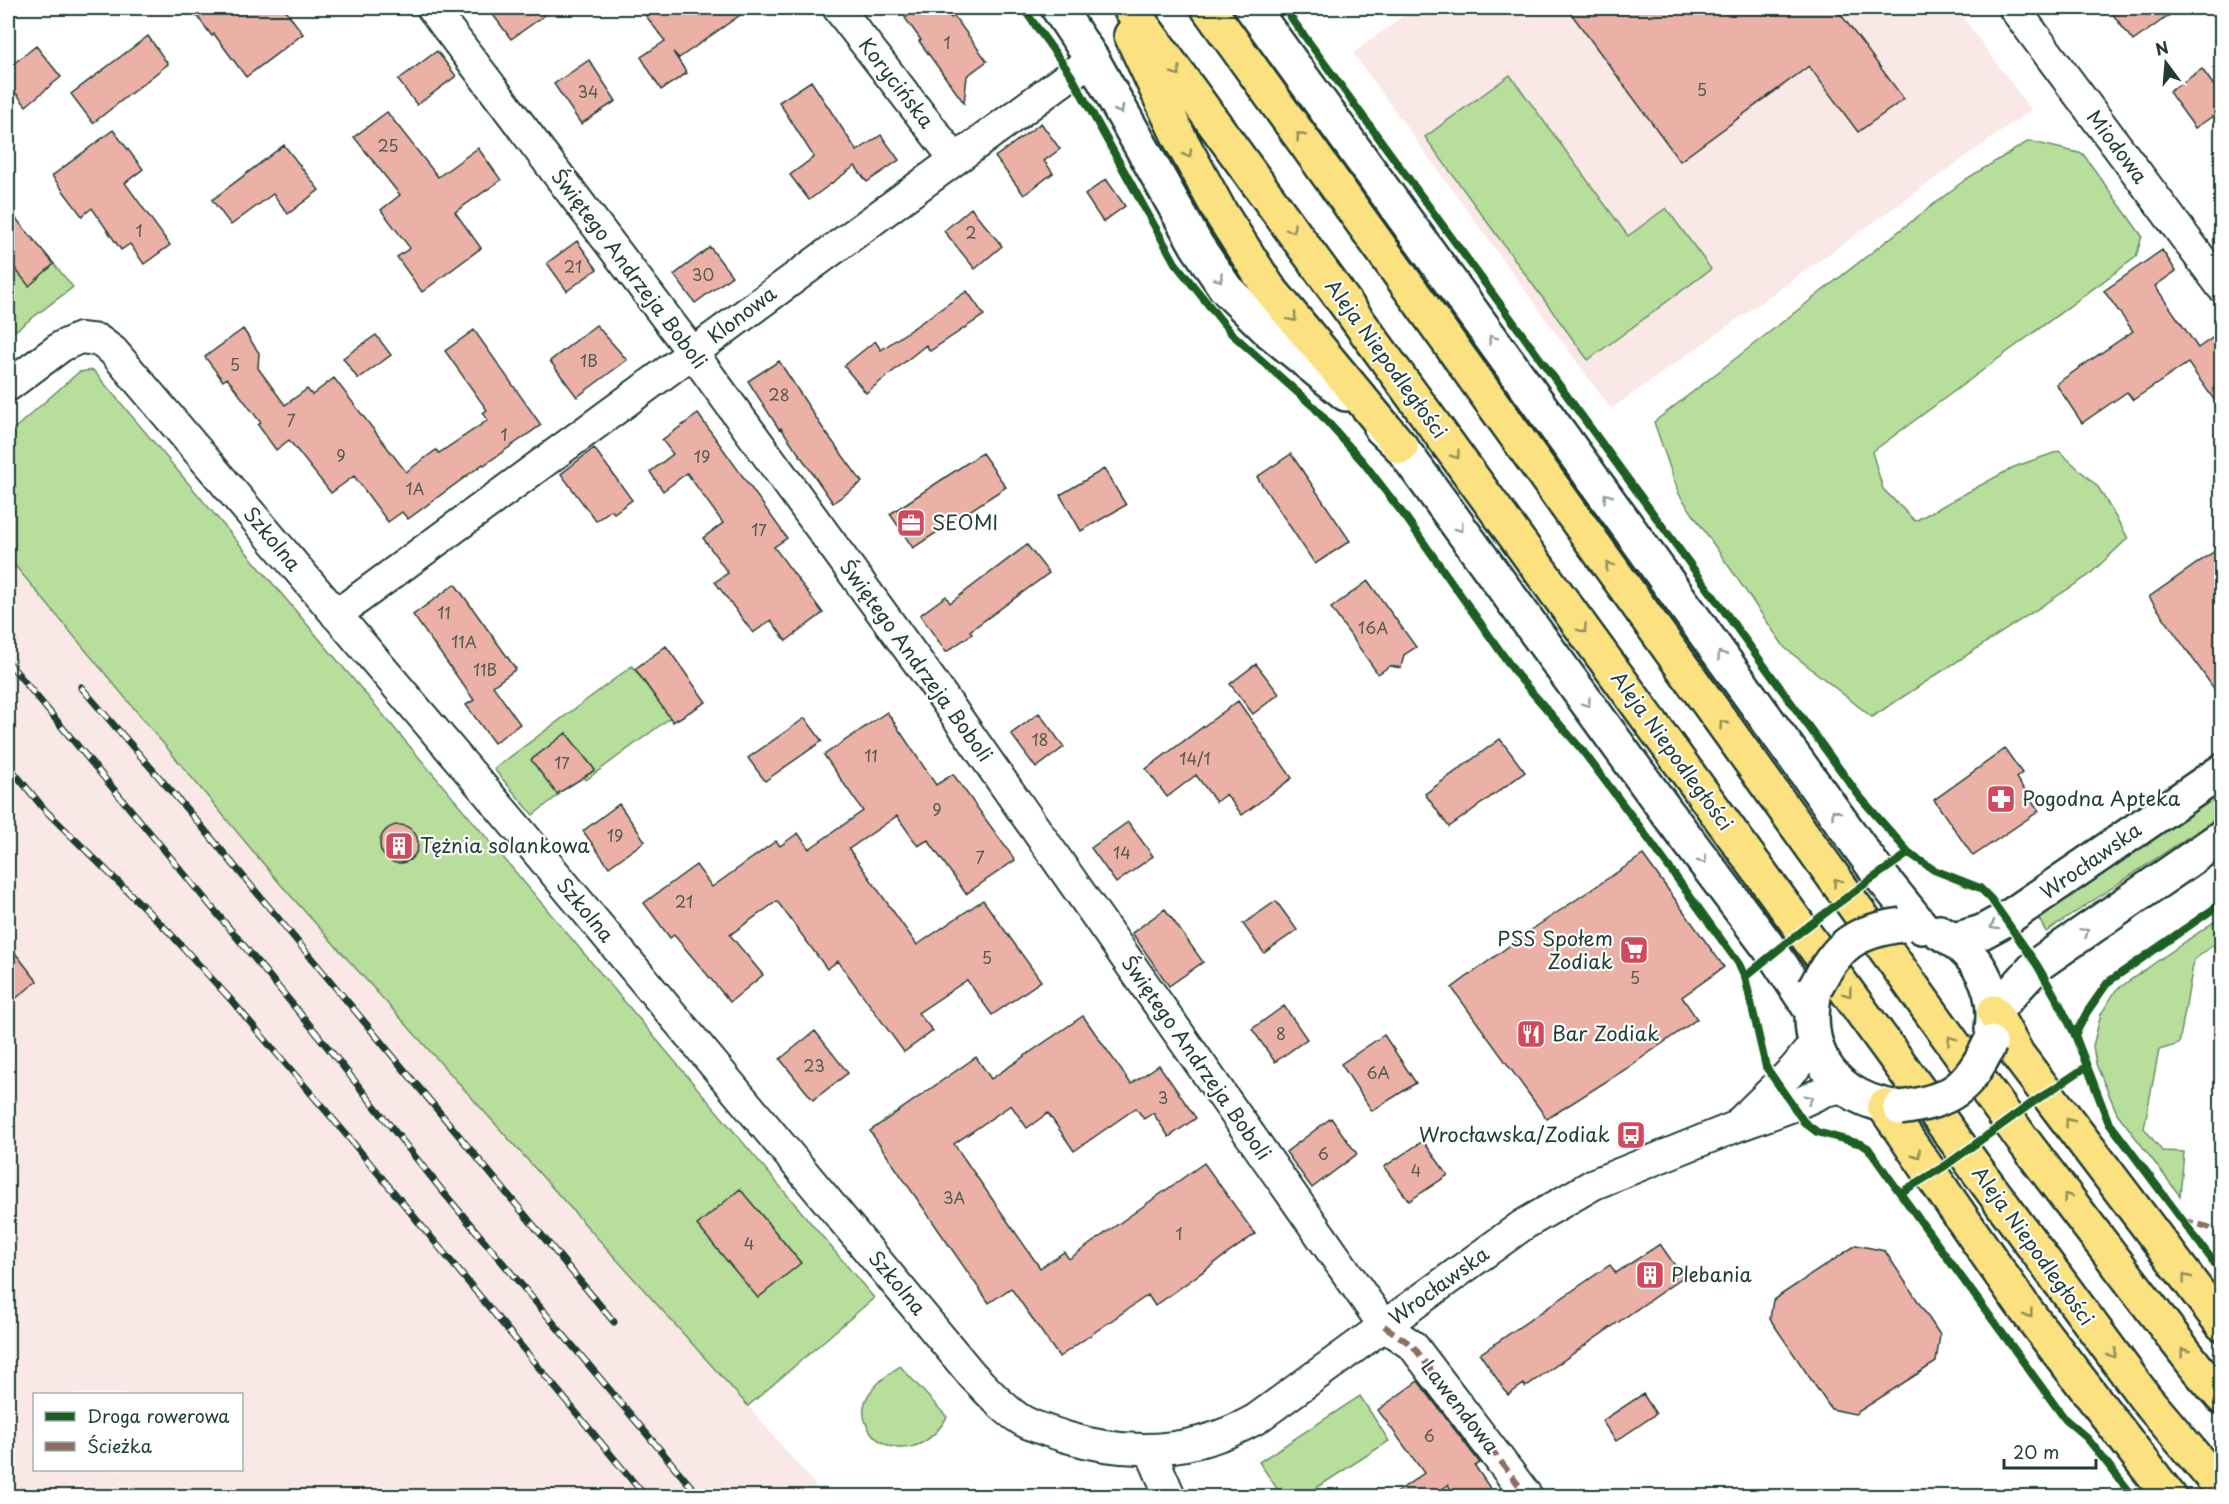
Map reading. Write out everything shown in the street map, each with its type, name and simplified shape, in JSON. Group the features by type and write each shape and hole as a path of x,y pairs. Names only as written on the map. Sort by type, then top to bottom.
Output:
{"main road":[{"path":"1058,8 1092,59 1197,246 1226,289 1268,330 1340,389 1401,447"},
{"path":"1116,8 1143,57 1178,135 1220,212 1262,278 1401,447 1666,811 1773,953 1813,999"},
{"name":"Aleja Niepodległości","path":"1130,8 2146,1400 2222,1489"},
{"path":"1208,8 2022,1138 2197,1368 2222,1397"},
{"path":"1252,8 1879,874 1912,926"},
{"name":"Wrocławska","path":"1954,940 1982,932 2006,919 2222,771"},
{"path":"2222,837 2037,965 1992,1028 1977,1070 1956,1091 1930,1104 1892,1107 1869,1102 1843,1087 1821,1060 1815,1043 1813,999 1828,962 1848,942 1874,929 1912,926 1954,940 1971,955 1983,972 1991,992 1992,1028 2017,1054 2222,1324"},
{"path":"1892,1107 2025,1309 2169,1497"}],"street":[{"name":"Świętego Andrzeja Boboli","path":"432,8 692,352 932,680 1384,1326"},
{"name":"Korycińska","path":"838,8 954,158"},
{"name":"Miodowa","path":"2014,8 2222,287"},
{"name":"Klonowa","path":"336,615 954,158 1092,59"},
{"name":"Szkolna","path":"8,386 62,346 80,338 98,340 113,351 972,1375 1022,1420 1042,1430 1095,1446 1150,1450"},
{"name":"Wrocławska","path":"1735,1127 1794,1069 1815,1043"},
{"name":"Wrocławska","path":"1150,1450 1196,1443 1231,1433 1256,1419 1523,1225 1594,1184 1735,1127 1843,1087"},
{"name":"Lawendowa","path":"1384,1326 1413,1346 1527,1497"},
{"path":"1150,1450 1170,1497"}],"shaded area":[{"path":"1414,8 1956,8 2031,110 1611,409 1353,53"},
{"path":"8,557 282,886 748,1406 824,1496 8,1496"}],"green space":[{"path":"1510,75 1628,236 1666,208 1711,269 1588,360 1425,137"},
{"path":"2029,141 2083,154 2142,236 2136,257 1872,452 1883,489 1915,521 2014,467 2059,451 2098,487 2128,538 2088,576 1872,717 1785,648 1679,494 1654,422 1966,179"},
{"path":"8,260 29,285 54,264 73,287 15,331 8,323"},
{"path":"93,370 874,1298 748,1406 282,886 8,557 8,434 79,372"},
{"path":"632,666 655,697 674,715 586,780 582,774 592,766 566,733 560,794 533,815 494,769"},
{"path":"2221,792 2221,815 2046,932 2038,917"},
{"path":"2221,917 2221,939 2194,960 2179,1044 2159,1050 2144,1128 2162,1151 2184,1152 2180,1196 2117,1113 2096,1064 2093,1046 2101,1014 2116,990"},
{"path":"900,1366 947,1417 932,1436 915,1446 899,1448 885,1444 873,1435 866,1423 864,1409 872,1390"},
{"path":"1360,1396 1389,1441 1304,1496 1282,1496 1259,1462"}],"building":[{"path":"191,8 284,8 303,34 246,77"},
{"path":"488,8 555,8 511,39"},
{"path":"640,8 750,8 679,58 673,52 687,73 661,90 641,57 665,41"},
{"path":"920,8 944,8 951,18 954,16 987,61 967,76 964,103 905,18"},
{"path":"1567,8 1836,8 1904,99 1858,132 1809,66 1680,161"},
{"path":"2108,8 2179,8 2133,41"},
{"path":"148,36 168,64 93,123 71,94"},
{"path":"36,46 61,77 26,106 8,83 8,68"},
{"path":"437,51 456,76 417,105 398,80"},
{"path":"589,60 616,101 581,124 554,84"},
{"path":"2202,69 2222,97 2222,110 2195,128 2169,92"},
{"path":"811,81 857,151 881,135 899,160 867,182 855,166 809,200 790,175 814,157 779,102"},
{"path":"387,112 438,177 478,148 501,180 455,212 481,248 422,292 397,257 410,248 381,210 400,195 354,137"},
{"path":"1041,123 1060,149 1044,161 1053,173 1024,195 995,157"},
{"path":"113,130 143,169 125,183 170,245 144,264 130,244 121,250 92,208 82,216 52,176"},
{"path":"284,145 319,190 288,214 273,194 231,225 212,200"},
{"path":"1106,179 1125,206 1103,222 1085,195"},
{"path":"971,208 1002,246 975,269 944,231"},
{"path":"8,209 54,264 29,286 8,260"},
{"path":"577,241 597,269 567,291 547,263"},
{"path":"710,247 732,276 695,303 674,275"},
{"path":"2162,250 2176,271 2155,286 2198,348 2222,331 2222,411 2188,363 2133,400 2127,392 2082,423 2056,384 2133,331 2104,291"},
{"path":"967,291 984,315 930,351 926,345 866,393 844,366 875,341 881,350"},
{"path":"596,325 627,360 577,397 550,361"},
{"path":"243,329 259,353 258,368 285,405 307,389 312,395 334,378 406,472 436,450 439,453 488,420 483,413 487,410 445,351 474,330 541,425 408,519 402,512 388,522 354,476 331,493 289,440 276,450 258,425 261,423 227,378 223,381 205,357"},
{"path":"376,335 391,355 358,379 343,358"},
{"path":"779,361 822,427 862,482 833,503 781,428 779,429 748,381"},
{"path":"698,414 787,538 774,547 823,613 786,641 771,620 753,633 715,582 728,573 703,538 723,523 687,473 663,491 650,472 673,454 662,440"},
{"path":"594,448 632,500 614,513 611,510 596,521 561,474"},
{"path":"982,453 1006,487 913,548 890,514"},
{"path":"1291,454 1350,541 1315,564 1257,477"},
{"path":"1104,469 1126,505 1081,531 1060,495"},
{"path":"1027,545 1049,573 970,631 972,634 946,652 920,615 946,596 950,603"},
{"path":"2222,546 2222,700 2149,597"},
{"path":"1368,581 1416,647 1404,655 1401,668 1390,666 1378,674 1331,608"},
{"path":"455,584 516,669 493,686 520,724 494,743 466,705 474,700 413,615"},
{"path":"666,646 706,702 673,722 635,669"},
{"path":"1256,664 1279,694 1253,714 1230,684"},
{"path":"1238,701 1292,778 1242,815 1226,794 1216,802 1196,775 1167,797 1146,769"},
{"path":"887,712 936,785 953,774 1015,860 966,894 928,840 918,846 897,816 849,849 917,945 983,900 1041,981 992,1015 967,980 918,1013 933,1031 904,1052 838,961 827,969 777,901 730,935 763,975 730,1002 674,935 670,938 644,903 696,865 712,887 776,841 780,846 798,833 809,849 863,811 824,755"},
{"path":"1039,713 1064,747 1036,768 1011,734"},
{"path":"805,718 822,741 765,781 748,758"},
{"path":"566,733 595,770 557,794 531,760"},
{"path":"1500,739 1525,772 1449,827 1425,794"},
{"path":"2005,749 2022,773 2016,778 2039,811 1973,856 1934,800"},
{"path":"619,804 645,841 609,867 583,831"},
{"path":"1128,822 1153,856 1116,883 1091,848"},
{"name":"Tężnia solankowa","path":"399,825 412,831 418,844 412,857 399,863 386,857 380,844 386,831"},
{"path":"1643,855 1724,967 1682,997 1697,1019 1626,1069 1547,1119 1452,988 1528,932"},
{"path":"1276,901 1297,930 1264,953 1243,924"},
{"path":"1165,909 1203,962 1169,986 1132,933"},
{"path":"8,944 37,981 8,1005"},
{"path":"1284,1006 1307,1039 1275,1062 1252,1029"},
{"path":"1083,1016 1131,1084 1159,1065 1196,1118 1169,1137 1153,1113 1144,1119 1136,1108 1074,1151 1048,1113 1027,1128 1011,1105 954,1144 1040,1268 1064,1252 1069,1259 1204,1163 1255,1234 1155,1306 1148,1295 1059,1357 1011,1288 989,1303 870,1131 976,1057 991,1079"},
{"path":"815,1031 848,1073 813,1100 780,1059"},
{"path":"1384,1035 1416,1083 1372,1111 1341,1064"},
{"path":"1331,1118 1357,1154 1312,1188 1286,1152"},
{"path":"1423,1141 1448,1175 1409,1201 1384,1167"},
{"path":"740,1189 801,1263 758,1298 697,1225"},
{"path":"1660,1244 1683,1277 1525,1387 1524,1384 1508,1395 1480,1354 1610,1265 1616,1273"},
{"path":"1856,1245 1885,1251 1940,1335 1936,1362 1855,1414 1831,1409 1770,1319 1773,1300"},
{"path":"1418,1381 1480,1463 1475,1466 1496,1497 1457,1497 1448,1485 1431,1497 1390,1497 1424,1473 1378,1410"},
{"path":"1643,1394 1656,1414 1616,1441 1602,1421"}],"railway":[{"path":"8,662 313,1029 444,1193 699,1496"},
{"path":"81,687 203,828 614,1322"},
{"path":"8,765 45,810 169,932 232,1001 344,1132 645,1496"}],"marked path":[{"path":"2182,1220 2208,1227 2222,1238"},
{"path":"1384,1326 1413,1346 1527,1496"}],"cycle path":[{"path":"1023,8 1071,75 1175,263 1231,333 1315,408 1363,462 1407,519 1517,675 1582,750 1739,964 1745,977 1766,1067 1804,1122 1817,1132 1868,1148 2065,1419 2087,1438 2133,1496"},
{"path":"1284,8 1860,797 1909,853 1934,870 1980,888 1991,899 2037,965 2059,1003 2075,1035 2108,1121 2222,1273"},
{"path":"1745,977 1825,913 1909,853"},
{"path":"2075,1035 2087,1012 2108,982 2222,903"},
{"path":"1900,1193 1945,1166 2086,1067"}],"place":[{"name":"SEOMI","path":"911,523"},
{"name":"Pogodna Apteka","path":"2001,799"},
{"name":"Tężnia solankowa","path":"399,846"},
{"name":"PSS Społem Zodiak","path":"1634,950"},
{"name":"Bar Zodiak","path":"1531,1034"},
{"name":"Wrocławska/Zodiak","path":"1631,1135"},
{"name":"Plebania","path":"1650,1275"}]}
